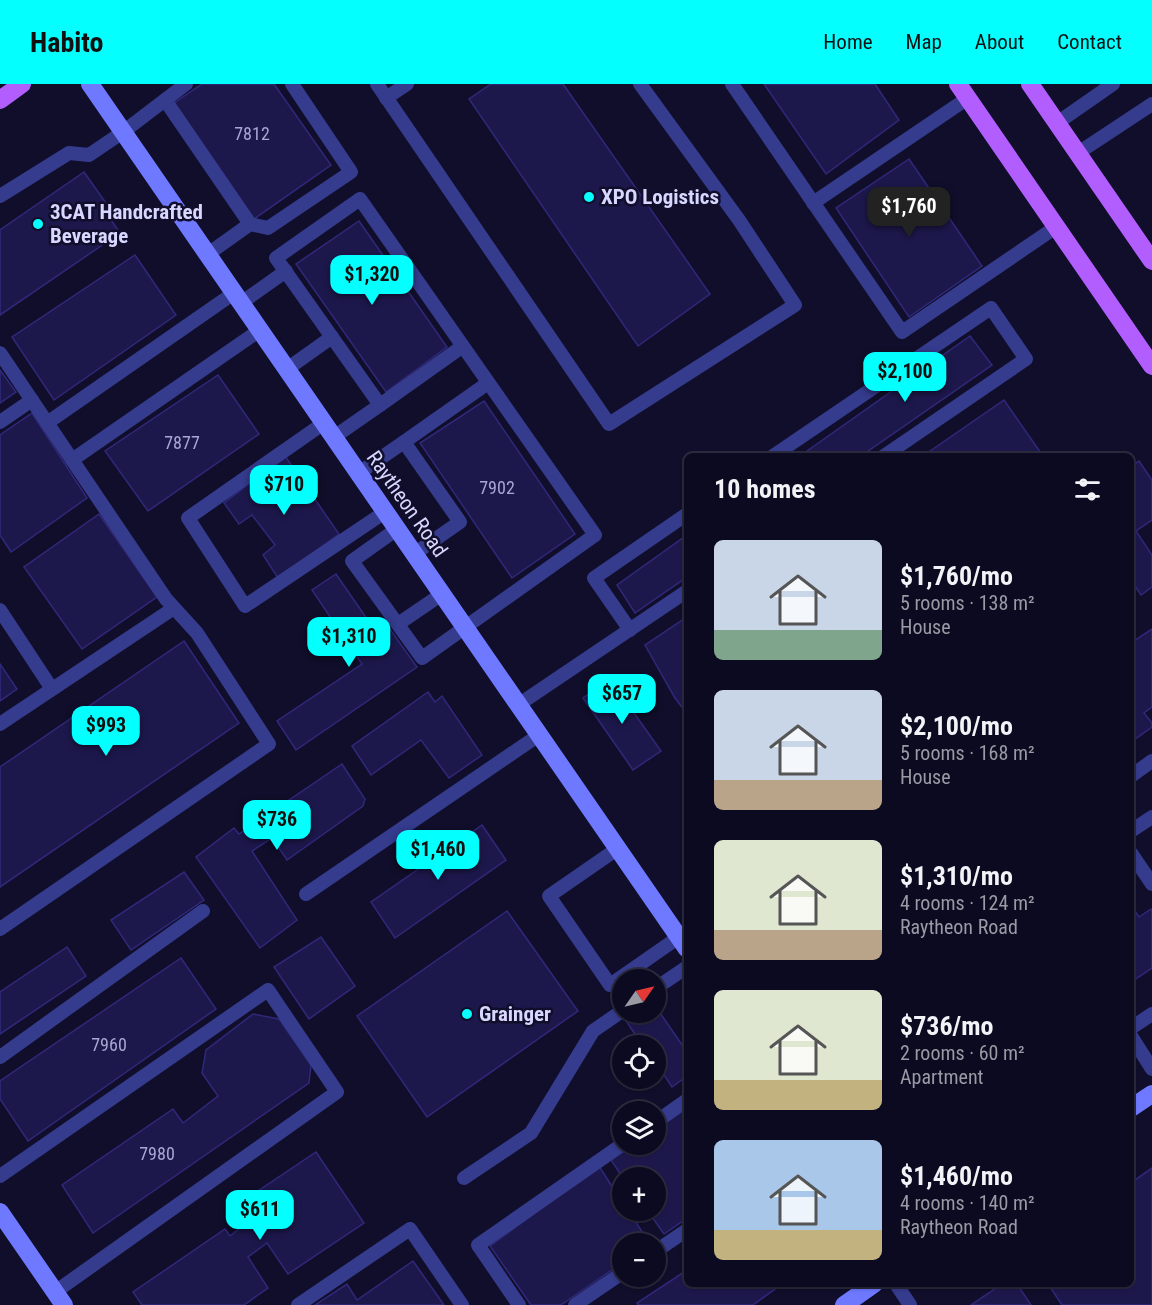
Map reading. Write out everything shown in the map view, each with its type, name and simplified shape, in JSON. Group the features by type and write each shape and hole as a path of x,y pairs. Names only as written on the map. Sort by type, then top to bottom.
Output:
{"main road":[{"path":"0,100 22,84"},
{"path":"1030,84 1152,261"},
{"path":"963,91 1152,366"}],"street":[{"name":"Raytheon Road","path":"90,84 683,943"},
{"path":"1134,1106 1152,1094"},
{"path":"0,1212 59,1298"},
{"path":"844,1305 870,1287"}],"lane":[{"path":"0,196 69,153 89,155 186,84"},
{"path":"165,100 250,224 268,228 351,172 292,84"},
{"path":"377,84 609,424 795,305 739,220 640,84"},
{"path":"386,98 406,84"},
{"path":"732,84 902,332 1056,227"},
{"path":"1057,123 1113,84"},
{"path":"813,203 963,91"},
{"path":"1078,153 1152,104"},
{"path":"380,405 276,258 360,199 595,535 422,658 352,561 397,529"},
{"path":"208,254 250,224"},
{"path":"47,423 238,298 286,271"},
{"path":"777,453 991,308 1026,359 888,453"},
{"path":"72,460 260,330"},
{"path":"287,369 332,337"},
{"path":"385,512 245,606 188,518 329,430 380,405 463,346"},
{"path":"0,353 166,599 197,633 269,744 0,929"},
{"path":"359,473 488,383"},
{"path":"0,422 32,400"},
{"path":"404,442 460,522 414,554"},
{"path":"630,630 594,578 684,516"},
{"path":"518,705 684,593"},
{"path":"398,624 442,594"},
{"path":"0,724 174,608"},
{"path":"0,610 52,689"},
{"path":"306,894 538,735"},
{"path":"1134,774 1152,761"},
{"path":"1134,829 1152,817"},
{"path":"617,849 549,896 610,985 683,943"},
{"path":"1134,857 1152,884"},
{"path":"0,1057 203,911"},
{"path":"666,981 684,969"},
{"path":"0,1176 268,990 337,1092 59,1298"},
{"path":"1134,1026 1152,1014"},
{"path":"464,1178 531,1133 593,1031 612,1018"},
{"path":"1134,1041 1152,1069"},
{"path":"666,1115 684,1102"},
{"path":"519,1305 478,1245 612,1152"},
{"path":"298,1305 410,1229 462,1305"},
{"path":"666,1244 684,1232"},
{"path":"575,1305 612,1280"},
{"path":"898,1287 910,1305"}],"building":[{"path":"202,84 274,84 331,165 254,219 174,103"},
{"name":"XPO Logistics","path":"491,84 563,84 710,294 638,346 469,99"},
{"path":"764,84 875,84 899,120 826,174"},
{"path":"909,159 982,266 909,317 836,208"},
{"path":"84,172 113,213 109,217 120,233 0,315 0,230"},
{"path":"359,221 447,347 386,392 296,264"},
{"path":"135,255 176,315 54,400 12,337"},
{"path":"970,336 992,365 865,453 804,453"},
{"path":"0,370 16,392 0,403"},
{"path":"218,375 259,434 148,511 105,451"},
{"path":"1004,400 1041,453 927,453"},
{"path":"484,401 575,534 512,578 420,443"},
{"path":"32,413 87,498 11,552 0,535 0,435"},
{"path":"285,456 339,534 278,578 263,555 275,545 252,515 239,524 224,503"},
{"path":"1139,461 1152,480 1152,520 1136,531 1152,555 1152,587 1141,595 1134,584 1134,464"},
{"path":"99,514 157,597 82,649 24,567"},
{"path":"684,537 684,579 635,613 617,585"},
{"path":"336,574 376,632 387,625 417,667 296,750 277,721 362,664 312,590"},
{"path":"684,619 684,710 675,698 645,645"},
{"path":"1152,629 1152,707 1144,713 1152,723 1152,727 1134,740 1134,641"},
{"path":"184,641 239,723 0,887 0,767"},
{"path":"0,664 17,689 0,701"},
{"path":"610,679 661,751 633,770 583,698"},
{"path":"428,692 435,702 442,696 482,755 449,778 421,740 371,775 352,746"},
{"path":"342,764 365,799 363,806 287,860 272,838 252,851 297,920 260,948 196,857 234,828 239,834"},
{"path":"482,825 506,860 395,938 371,902"},
{"path":"184,872 204,900 131,950 111,920"},
{"path":"1151,909 1152,911 1152,968 1134,980 1134,910 1139,917"},
{"name":"Grainger","path":"507,911 578,1011 427,1117 357,1016"},
{"path":"321,937 355,986 309,1019 274,967"},
{"path":"67,947 86,976 0,1034 0,992"},
{"path":"181,958 216,1009 28,1141 0,1099 0,1081"},
{"path":"253,1014 279,1019 311,1065 309,1083 93,1233 62,1185 173,1109 183,1123 218,1096 202,1073 206,1050"},
{"path":"666,1022 684,1048 684,1078 672,1087 666,1078 666,1035 636,1035 627,1023"},
{"path":"684,1107 684,1220 665,1233 655,1221 666,1221 666,1167 616,1167 609,1157 612,1155 666,1155 666,1119"},
{"path":"316,1152 364,1223 288,1274 267,1243 248,1257 268,1288 244,1305 142,1305 133,1292 225,1229 230,1236 250,1220 240,1203"},
{"path":"599,1166 612,1186 612,1221 635,1221 643,1233 612,1233 612,1270 561,1305 531,1305 490,1246"},
{"path":"1152,1168 1152,1305 1062,1305 1050,1287 1134,1287 1134,1181"},
{"path":"413,1261 444,1305 315,1305 347,1284 357,1300"},
{"path":"684,1272 684,1287 778,1287 753,1305 638,1305 637,1303 661,1287 666,1287 666,1284"},
{"path":"998,1287 1019,1287 1031,1305 971,1305"}],"place":[{"name":"XPO Logistics","path":"589,197"},
{"name":"3CAT Handcrafted Beverage","path":"38,224"},
{"name":"Grainger","path":"467,1014"}]}
